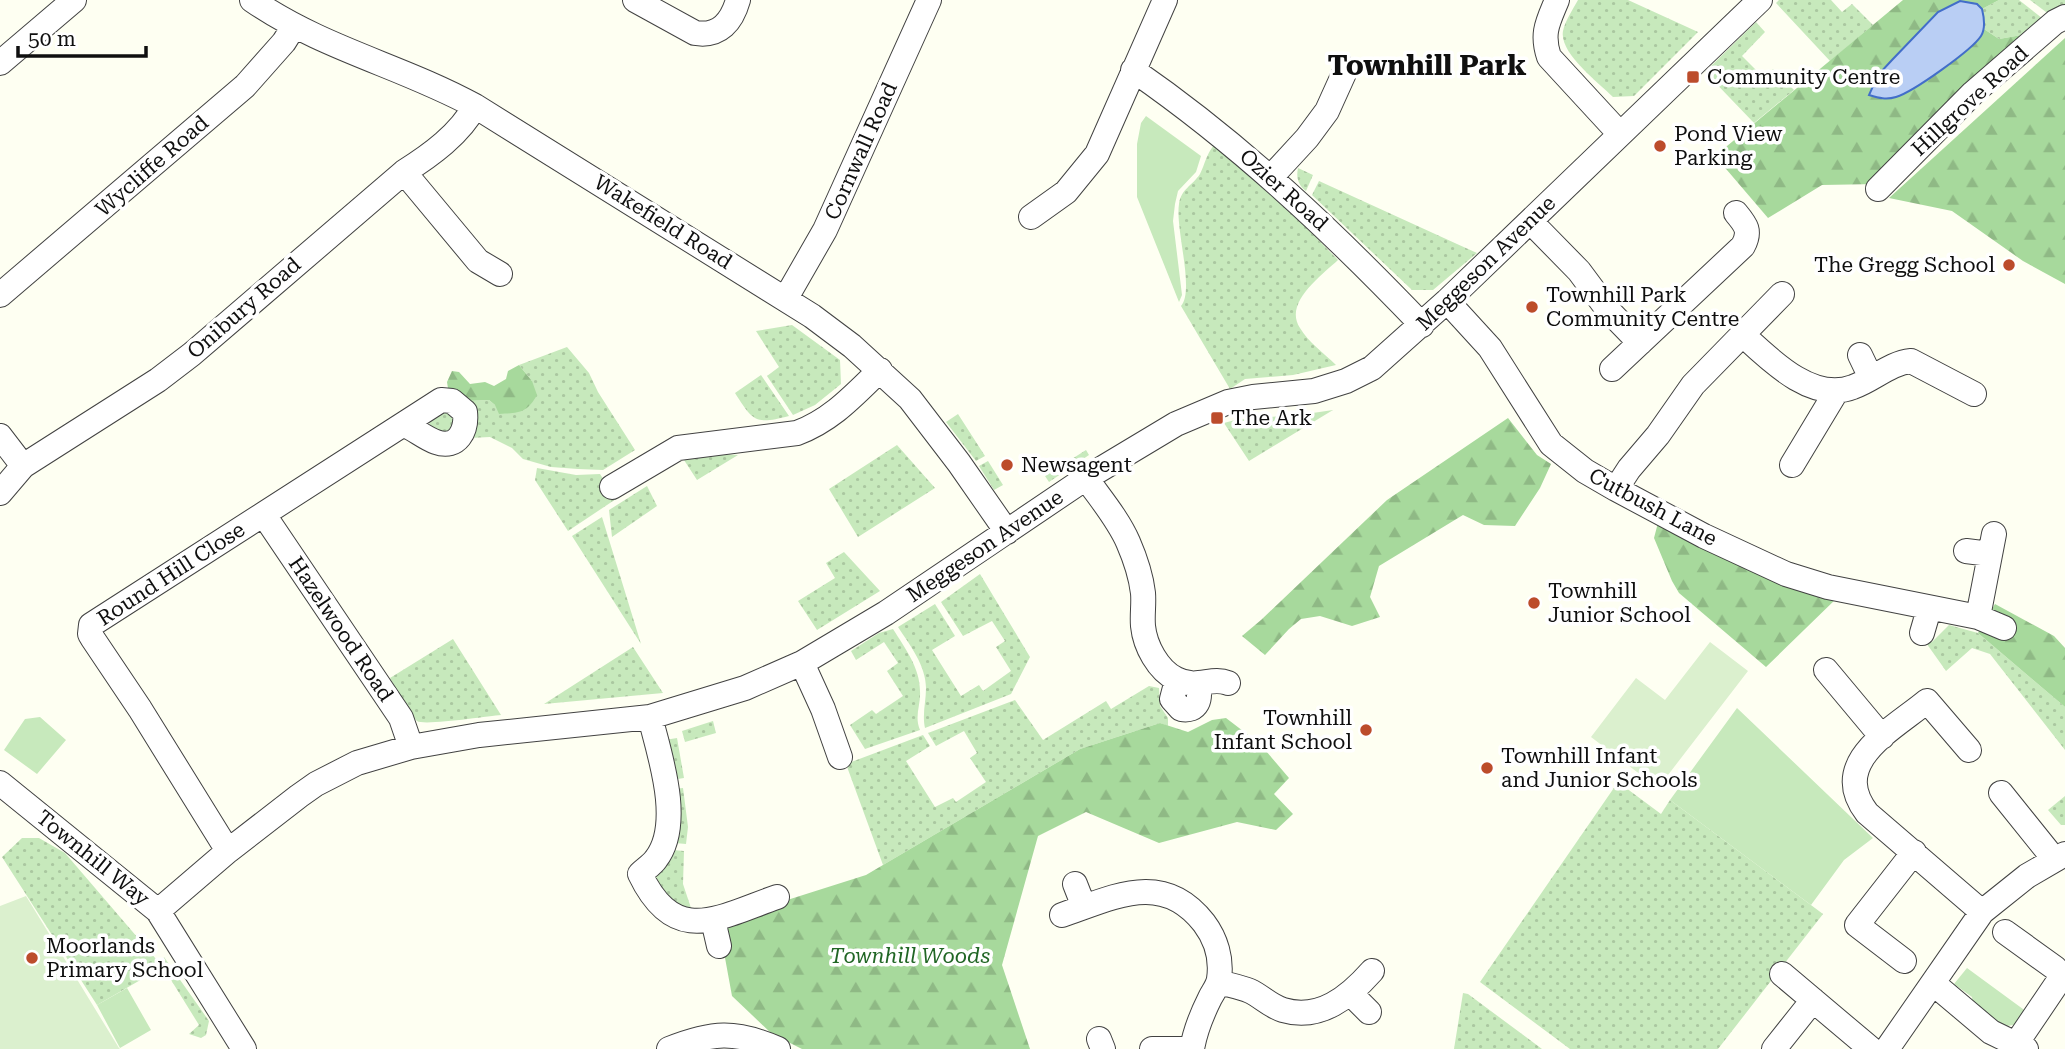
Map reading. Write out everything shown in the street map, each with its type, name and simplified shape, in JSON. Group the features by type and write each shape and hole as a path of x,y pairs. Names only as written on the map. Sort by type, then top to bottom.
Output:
{"street":[{"path":"0,63 74,0"},
{"name":"Wakefield Road","path":"252,0 333,46 438,87 475,106 786,298 843,339 910,400 959,463 1007,532"},
{"path":"635,0 695,33 703,34 719,30 727,24 733,16 738,0"},
{"name":"Cornwall Road","path":"786,298 825,230 929,0"},
{"path":"1031,217 1066,192 1097,154 1165,0"},
{"path":"1557,0 1547,24 1544,41 1549,57 1620,134"},
{"name":"Meggeson Avenue","path":"158,911 228,851 316,784 356,763 411,747 479,735 650,717 745,688 802,663 886,613 1086,478 1176,424 1228,402 1314,391 1346,381 1372,368 1422,325 1531,222 1760,0"},
{"name":"Hillgrove Road","path":"1878,189 1973,93 2055,22 2065,17"},
{"name":"Wycliffe Road","path":"0,295 244,86 284,42 294,26"},
{"path":"1271,177 1307,138 1326,111 1346,69"},
{"name":"Ozier Road","path":"1133,70 1192,111 1271,177 1336,236 1422,325"},
{"name":"Onibury Road","path":"0,493 23,466 158,380 192,354 458,129 475,106"},
{"path":"404,172 478,261 500,274"},
{"path":"1612,369 1743,246 1748,231 1736,213"},
{"path":"1531,222 1579,271 1608,310 1640,342"},
{"path":"1616,489 1693,385 1782,293"},
{"name":"Cutbush Lane","path":"1447,301 1490,348 1551,444 1585,471 1703,536 1786,574 1828,587 1978,617 2004,628"},
{"path":"1742,334 1773,363 1795,377 1823,389 1836,392 1853,387 1902,362 1911,361 1974,394"},
{"path":"1860,355 1871,378"},
{"path":"612,487 678,448 797,433 810,428 839,410 880,370"},
{"path":"1792,465 1836,392"},
{"name":"Round Hill Close","path":"228,851 93,639 90,634 91,625 405,425"},
{"path":"0,436 23,466"},
{"path":"1086,478 1126,539 1135,561 1143,593 1143,627 1147,644 1160,665 1167,673 1188,682 1216,680 1228,683"},
{"name":"Hazelwood Road","path":"264,515 401,718 411,747"},
{"path":"1978,617 1983,546"},
{"path":"1922,633 1929,609"},
{"path":"802,663 823,709 839,757"},
{"path":"1826,670 1882,737"},
{"path":"1969,750 1927,701 1863,753 1856,768 1855,797 1867,813 1982,912"},
{"path":"650,717 663,766 668,806 667,833 656,859 640,874 651,896 667,913 687,920 713,920 777,897"},
{"name":"Townhill Way","path":"0,783 158,911 244,1049"},
{"path":"1887,1049 1982,912 2011,888 2060,856 2001,793"},
{"path":"1904,961 1857,925 1914,852"},
{"path":"1076,884 1073,911 1125,893 1162,893 1181,901 1197,913 1209,929 1217,946 1219,982 1194,1035 1192,1049"},
{"path":"713,920 719,946"},
{"path":"1934,984 1991,1032 2011,1045 2058,982 2060,974 2005,932"},
{"path":"1219,982 1250,991 1283,1010 1297,1012 1326,1008 1351,994 1372,971"},
{"path":"1782,974 1871,1049"},
{"path":"1351,994 1370,1012"},
{"path":"1774,1049 1813,1000"},
{"path":"669,1049 699,1037 726,1035 758,1040 778,1049"},
{"path":"1152,1049 1183,1049"}],"green space":[{"path":"1578,0 1628,0 1698,32 1634,96 1613,97 1573,58 1563,40 1564,27"},
{"path":"1779,0 1831,0 1842,12 1852,4 1873,25 1830,61 1776,3"},
{"path":"1903,0 1999,0 1982,9 1984,29 1999,39 2033,33 1877,184 1822,185 1768,218 1715,156"},
{"path":"1999,0 2019,0 2047,22 2033,33 1999,39 1984,29 1982,9"},
{"path":"2030,0 2065,0 2065,12 2054,18"},
{"path":"1756,22 1765,32 1742,56 1764,78 1773,69 1794,90 1754,123 1705,72"},
{"name":"The Gregg School","path":"2065,38 2065,284 2023,261 1952,211 1889,198"},
{"path":"1146,116 1201,156 1196,172 1178,191 1175,204 1173,221 1182,295 1179,302 1137,197 1137,144 1141,123"},
{"path":"1214,145 1296,217 1338,260 1300,299 1296,319 1307,338 1336,365 1293,375 1245,379 1230,389 1181,306 1186,287 1180,199 1200,174"},
{"path":"1298,168 1313,175 1306,191 1298,181"},
{"path":"1319,181 1477,253 1433,290 1412,290 1312,195"},
{"path":"792,325 840,360 841,384 815,405 793,415 767,376 779,367 756,331"},
{"path":"567,347 589,373 635,450 603,470 578,469 551,467 523,459 512,448 490,437 470,438 467,401 489,400 495,405 532,381 519,365"},
{"path":"519,365 532,381 537,395 522,411 499,414 489,400 467,401 449,395 447,382 452,371 459,372 470,384 485,382 494,386 506,379 508,371"},
{"path":"761,375 789,416 762,420 751,415 741,402 735,393"},
{"path":"437,407 455,415 453,429 445,433 430,426 429,421"},
{"path":"1333,410 1249,461 1224,423 1235,420"},
{"path":"958,414 985,456 976,461 946,422"},
{"path":"1508,418 1537,455 1551,464 1540,488 1515,526 1484,525 1463,515 1379,566 1370,597 1380,617 1352,626 1320,616 1301,619 1265,655 1242,636 1387,500"},
{"path":"897,445 935,488 858,537 829,489"},
{"path":"1086,450 1089,455 1049,482 1045,476"},
{"path":"720,454 738,455 697,480 684,460"},
{"path":"988,461 1003,485 994,490 979,466"},
{"path":"537,468 576,475 600,474 616,499 568,531 535,480"},
{"path":"647,486 657,506 612,537 609,510"},
{"path":"602,517 641,644 572,536"},
{"path":"1659,519 1839,596 1766,667 1679,593 1654,538"},
{"path":"844,552 880,591 817,630 798,601 835,578 826,563"},
{"path":"980,574 1030,657 1011,694 925,728 926,688 923,672 898,627 935,604 955,636 932,650 961,696 979,685 983,691 1011,671 996,647 1005,641 992,621 963,636 941,602"},
{"path":"1995,604 2054,636 2065,648 2065,707 1978,633"},
{"path":"1949,625 1978,633 2065,707 2065,750 1990,654 1972,648 1946,671 1924,640 1932,642"},
{"path":"893,629 911,658 917,674 920,730 865,749 850,725 872,710 876,714 903,696 887,671 898,663 884,642 856,660 851,651 879,633"},
{"path":"453,639 501,715 422,722 417,721 407,708 390,678"},
{"path":"1710,642 1748,671 1658,788 1591,737 1636,678 1665,700"},
{"path":"633,647 663,693 544,704"},
{"path":"1149,686 1159,688 1160,706 1168,718 1168,726 1160,723 1080,749 883,865 846,764 923,735 930,746 906,761 935,807 953,798 956,802 986,782 970,758 977,753 964,731 936,746 928,733 1015,700 1043,740 1106,701 1111,709"},
{"path":"1737,708 1873,838 1844,860 1811,905 1670,800"},
{"path":"40,717 66,740 37,774 4,750 25,719"},
{"name":"Townhill Woods","path":"1226,718 1260,744 1289,778 1274,794 1293,814 1276,830 1237,822 1159,843 1086,812 1038,836 1002,965 1030,1049 802,1049 772,1034 732,996 721,936 727,919 866,875 1080,749 1160,723 1188,732 1212,720"},
{"path":"713,721 716,733 685,742 682,731"},
{"path":"677,738 684,778 671,780 665,740"},
{"path":"1618,782 1661,814 1670,800 1823,914 1718,1049 1570,1049 1480,982"},
{"path":"683,788 688,827 686,844 675,843 674,789"},
{"path":"2065,796 2065,825 2061,825 2048,810"},
{"path":"22,838 39,838 65,853 162,966 164,957 209,1021 206,1035 201,1038 189,1034 199,1025 163,967 97,1005 2,857"},
{"path":"673,850 684,851 683,884 691,908 674,908 652,876"},
{"name":"Moorlands Primary School","path":"26,896 120,1049 0,1049 0,906"},
{"path":"1967,968 2027,1012 2018,1024 2002,1027 1973,1005 1972,997 1954,984"},
{"path":"127,988 151,1030 120,1048 97,1005"},
{"path":"1463,993 1468,994 1542,1049 1454,1049"}],"water":[{"path":"1960,1 1977,4 1982,9 1984,30 1981,36 1941,70 1904,94 1889,98 1869,95 1878,75 1938,12"}],"place":[{"name":"Community Centre","path":"1693,77"},
{"name":"Pond View Parking","path":"1660,146"},
{"name":"The Gregg School","path":"2009,265"},
{"name":"Townhill Park Community Centre","path":"1532,307"},
{"name":"The Ark","path":"1217,418"},
{"name":"Newsagent","path":"1007,465"},
{"name":"Townhill Junior School","path":"1534,603"},
{"name":"Townhill Infant School","path":"1366,730"},
{"name":"Townhill Infant and Junior Schools","path":"1487,768"},
{"name":"Moorlands Primary School","path":"32,958"}],"district":[{"name":"Townhill Park","path":"1427,65"}]}
